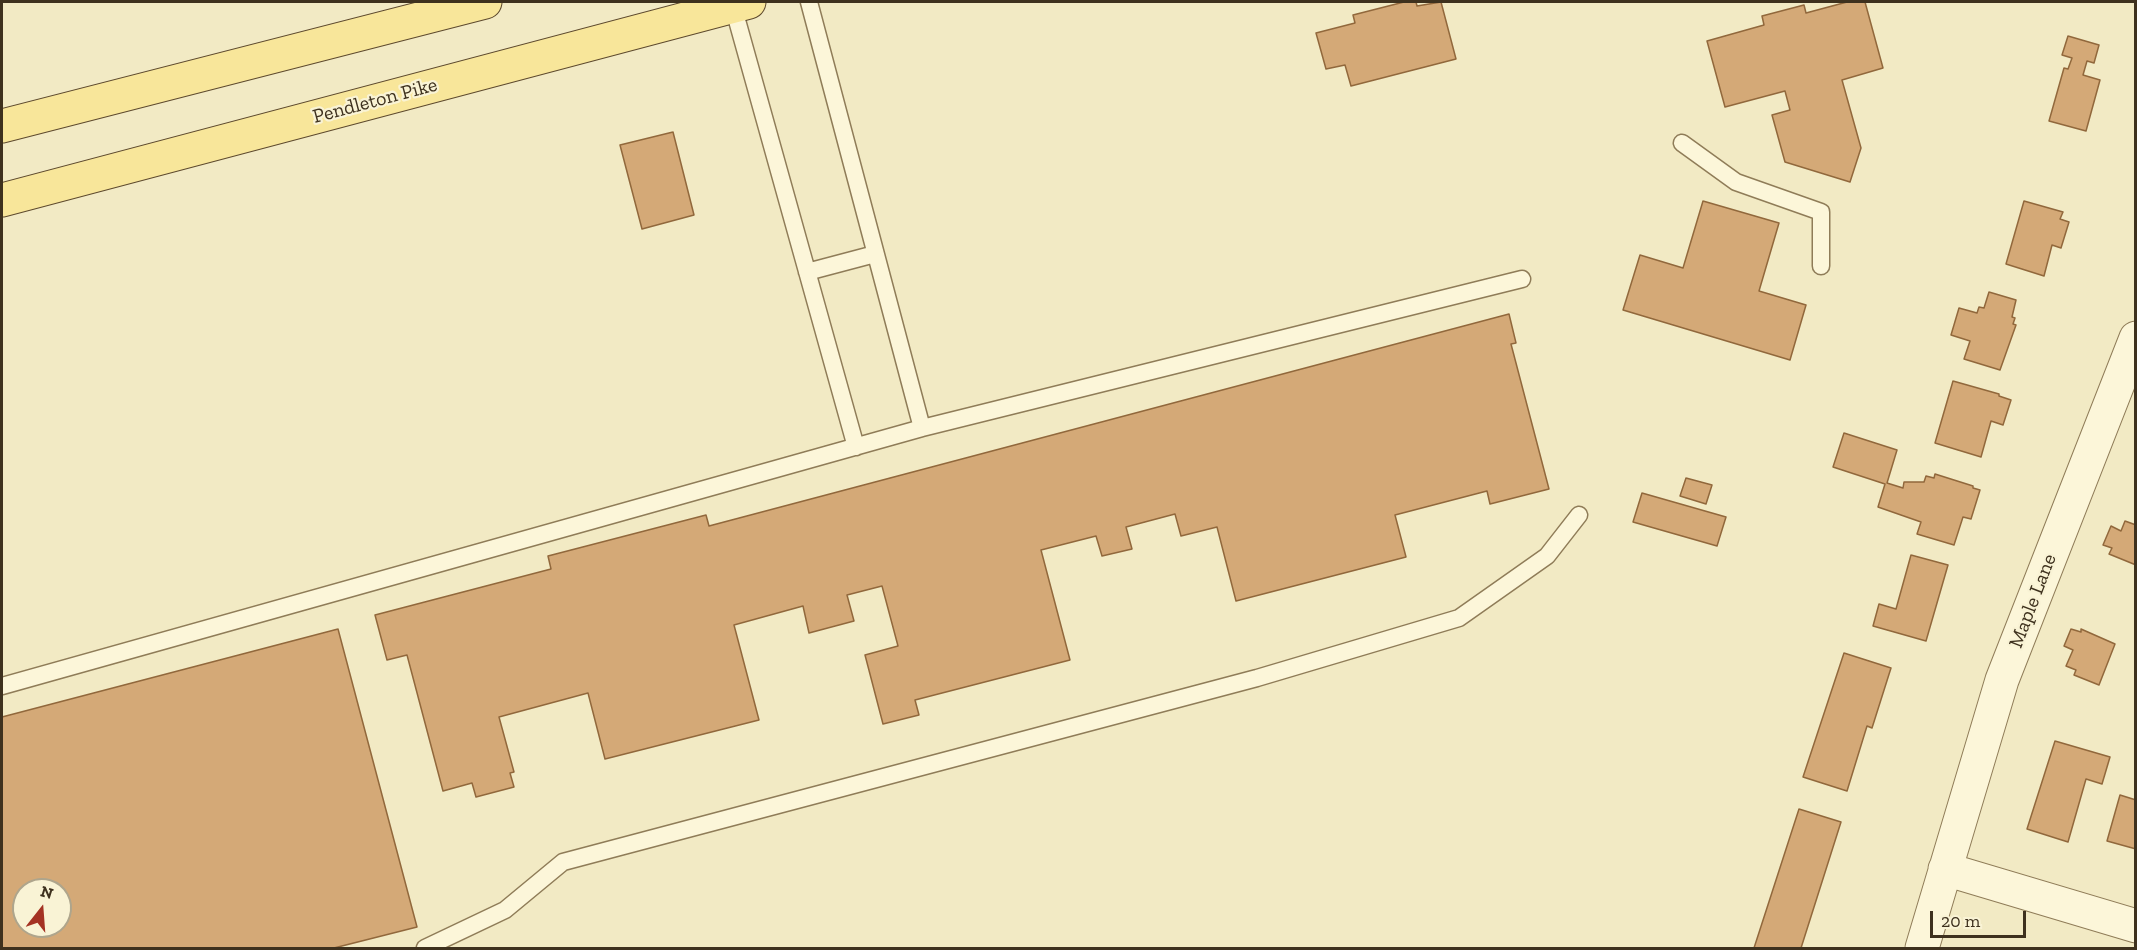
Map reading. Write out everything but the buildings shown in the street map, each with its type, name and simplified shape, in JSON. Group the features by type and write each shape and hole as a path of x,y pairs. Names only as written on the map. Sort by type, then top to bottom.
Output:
{"main road":[{"path":"2,126 485,2"},
{"name":"Pendleton Pike","path":"2,200 741,4"}],"street":[{"name":"Maple Lane","path":"1922,948 2002,680 2136,338"},
{"path":"1945,869 2136,926"}],"lane":[{"path":"809,2 922,428"},
{"path":"741,4 807,272 856,447"},
{"path":"1682,143 1736,182 1821,212 1821,266"},
{"path":"807,272 875,254"},
{"path":"2,686 922,428 1522,279"},
{"path":"425,948 505,910 563,862 1246,681 1459,618 1547,556 1580,515"}]}
